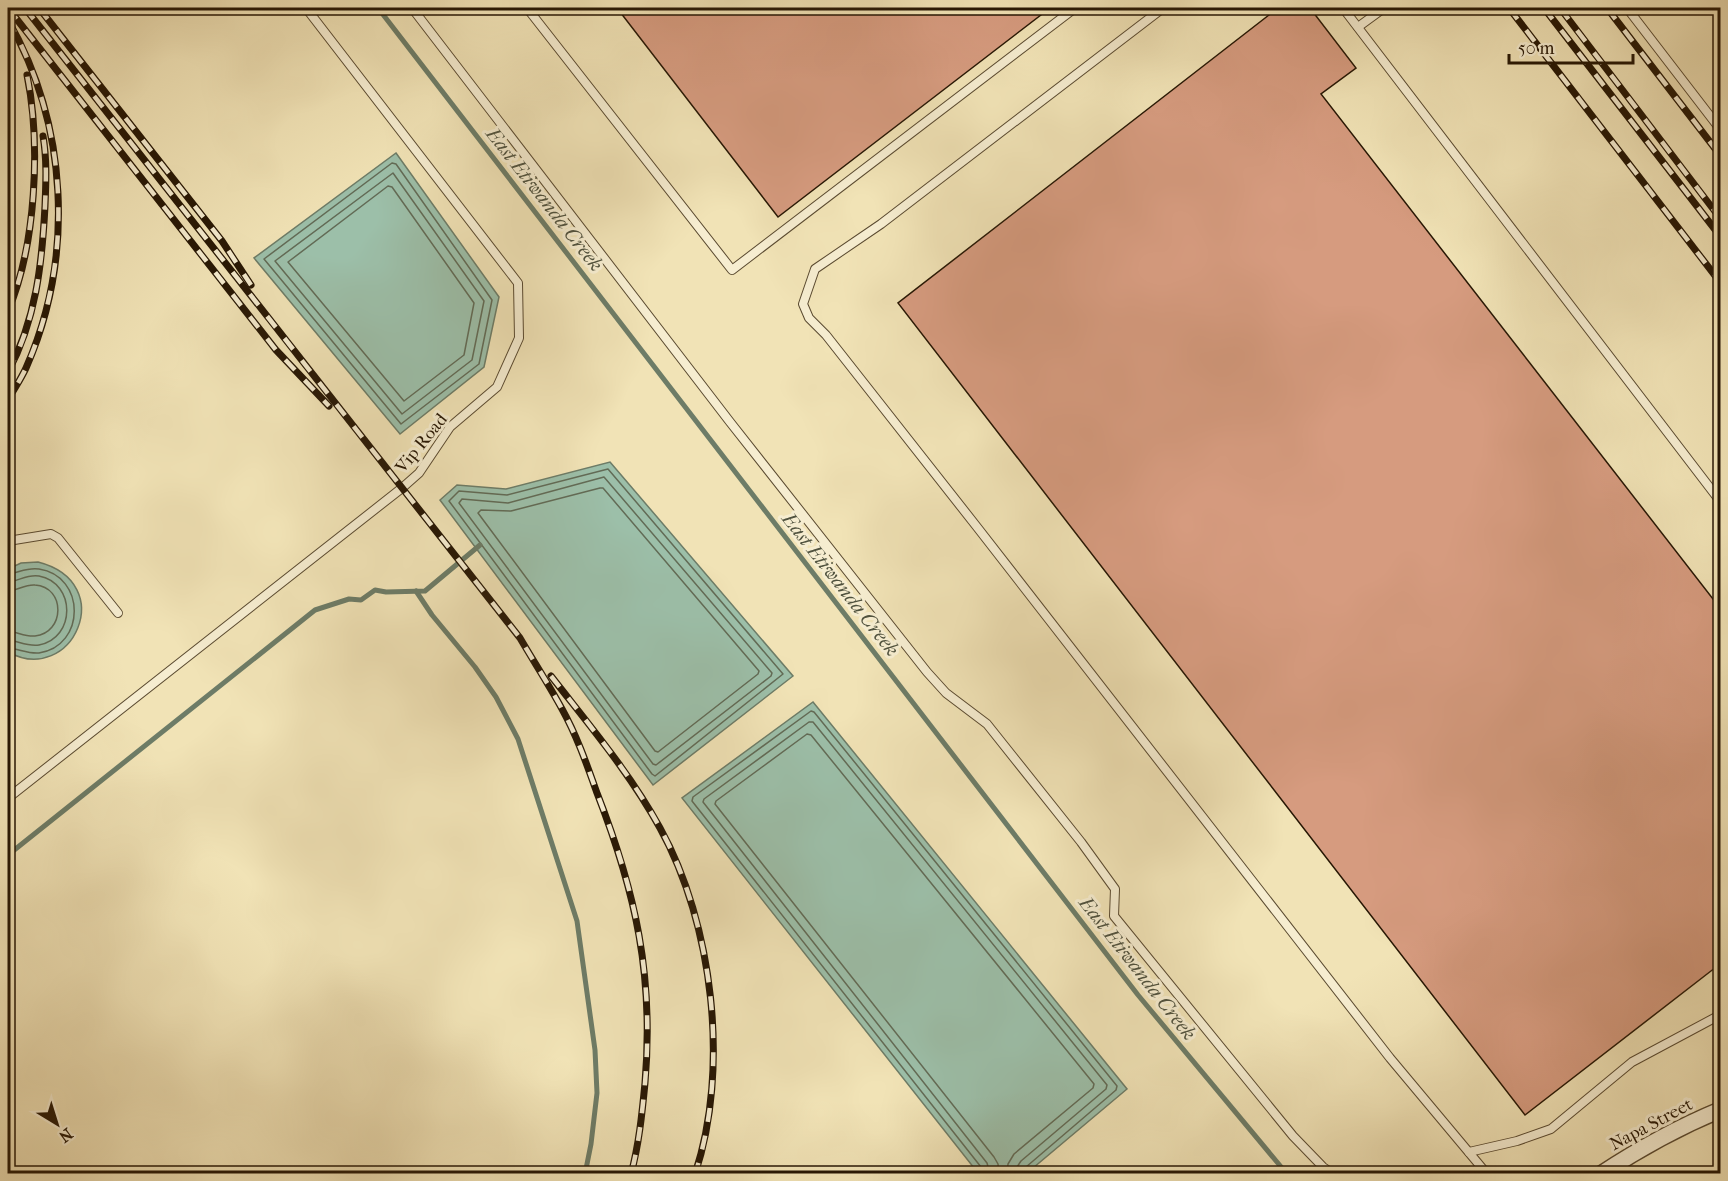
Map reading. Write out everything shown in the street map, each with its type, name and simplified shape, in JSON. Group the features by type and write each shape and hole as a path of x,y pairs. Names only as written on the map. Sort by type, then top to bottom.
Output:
{"street":[{"name":"Napa Street","path":"1601,1173 1634,1153 1720,1110"}],"lane":[{"name":"Vip Road","path":"8,798 402,488 418,473 450,427 497,387 519,338 518,283 306,8"},
{"path":"412,8 730,422 927,672 946,693 987,724 1081,842 1115,889 1114,916 1293,1136 1323,1167 1333,1173"},
{"path":"527,8 732,270 1075,8"},
{"path":"1163,8 881,224 815,269 803,304 809,318 826,335 978,527 1382,1049 1487,1173"},
{"path":"1343,8 1720,501"},
{"path":"1358,27 1384,8"},
{"path":"1627,8 1720,129"},
{"path":"8,541 51,534 58,538 118,613"},
{"path":"1469,1152 1516,1141 1551,1129 1632,1062 1720,1015"}],"water":[{"path":"396,153 499,297 484,367 400,434 254,258"},
{"path":"610,462 793,676 653,785 440,500 457,485 506,489"},
{"path":"38,562 63,573 77,590 81,609 78,628 67,644 51,656 31,659 8,652 8,569 21,563"},
{"path":"813,702 1127,1089 1027,1173 978,1173 682,798"}],"building":[{"path":"617,8 1050,8 778,217"},
{"path":"1278,8 1310,8 1356,68 1321,94 1720,608 1720,964 1525,1115 898,303"}],"waterway":[{"name":"East Etiwanda Creek","path":"378,8 1138,995 1287,1174"},
{"path":"8,855 315,610 349,599 361,600 375,590 425,591 480,545"},
{"path":"416,591 496,697 518,739 577,921 595,1050 597,1093 585,1174"}],"railway":[{"path":"8,8 276,350 329,406"},
{"path":"25,8 520,638 567,719 611,830 632,900 639,935 647,1007 647,1044 641,1118 631,1174"},
{"path":"39,8 222,241 251,285"},
{"path":"1509,8 1720,282"},
{"path":"1544,8 1720,236"},
{"path":"1560,8 1720,218"},
{"path":"1607,8 1720,155"},
{"path":"8,20 28,61 43,103 53,147 58,192 58,237 52,282 42,325 26,368 8,400"},
{"path":"8,311 25,256 33,195 34,132 27,75"},
{"path":"8,372 25,332 36,291 44,228 46,188 43,136"},
{"path":"551,676 636,788 660,828 678,866 693,908 704,952 713,1044 712,1089 706,1133 695,1174"}]}
